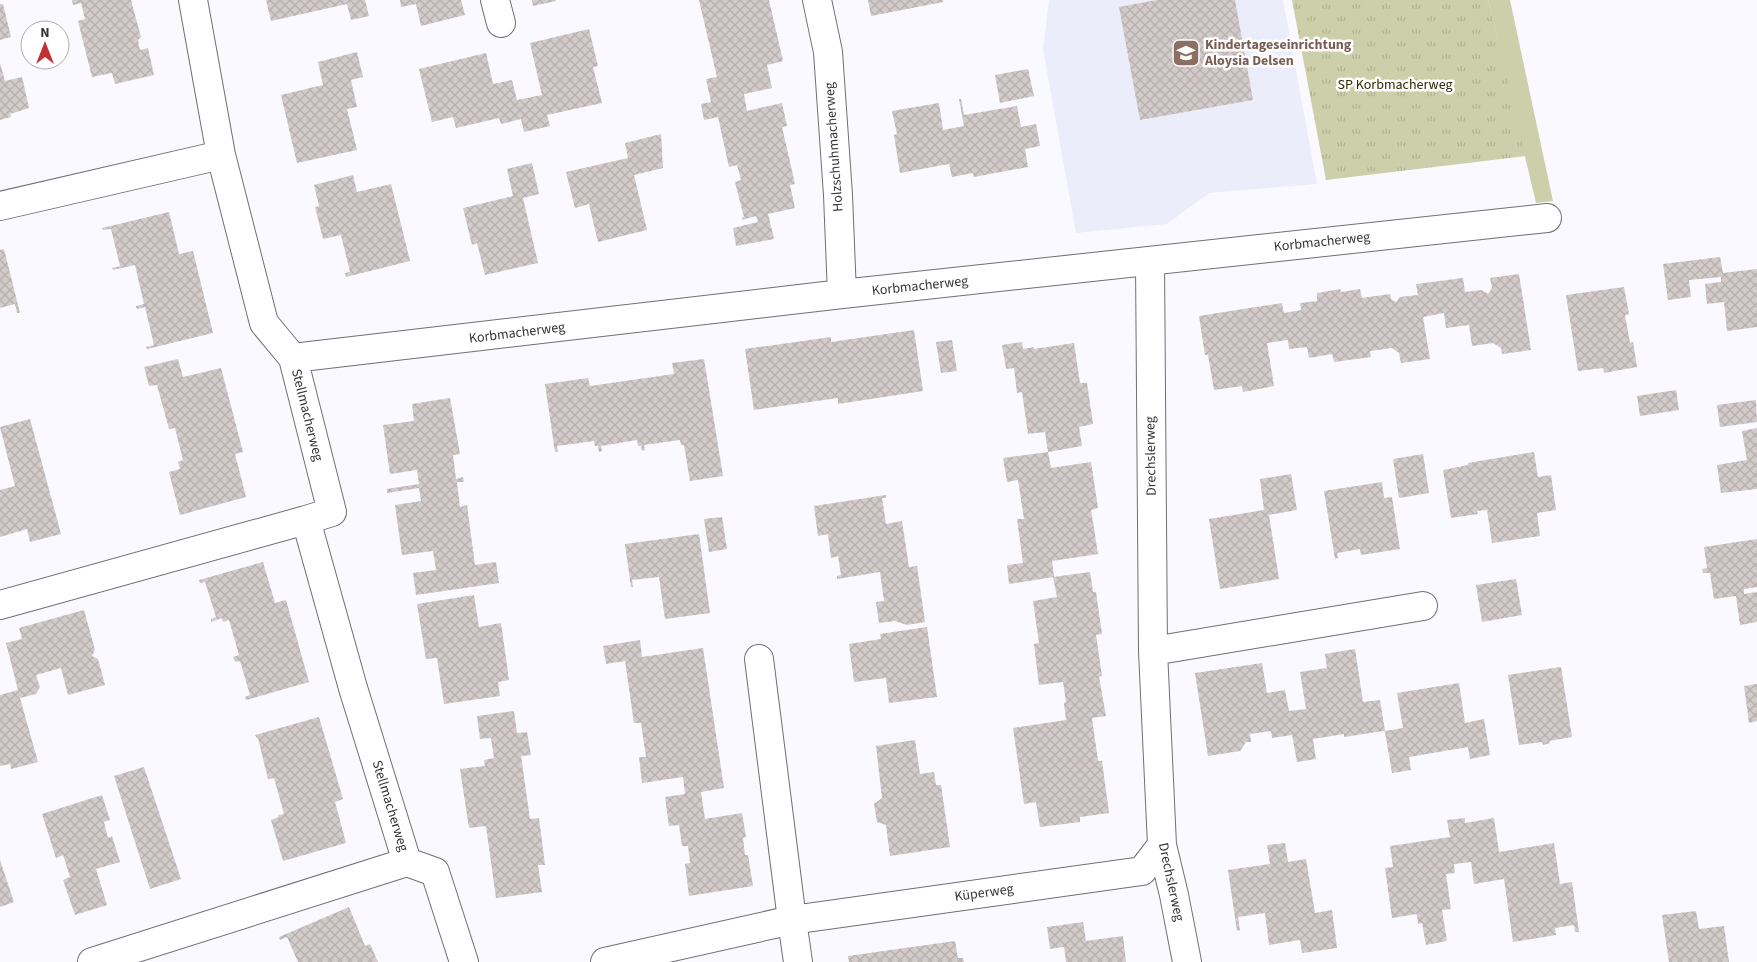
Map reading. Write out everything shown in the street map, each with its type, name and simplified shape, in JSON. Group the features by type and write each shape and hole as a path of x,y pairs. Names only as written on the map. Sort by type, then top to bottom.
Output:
{"street":[{"name":"Stellmacherweg","path":"0,606 332,512 293,358 264,323 221,155 193,0"},
{"name":"Holzschuhmacherweg","path":"817,0 828,52 838,195 842,294"},
{"path":"0,206 221,155"},
{"name":"Korbmacherweg","path":"293,358 842,294 1547,218"},
{"name":"Drechslerweg","path":"1150,261 1153,651 1162,844 1187,962"},
{"name":"Stellmacherweg","path":"306,520 353,688 407,862"},
{"path":"1153,651 1423,606"},
{"path":"759,659 798,962"},
{"name":"Küperweg","path":"605,962 792,920 1142,871 1162,844"},
{"name":"Stellmacherweg","path":"92,962 407,862 436,872 464,962"}],"shaded area":[{"path":"1049,0 1283,0 1317,184 1209,193 1167,224 1076,233 1043,49"}],"green space":[{"name":"SP Korbmacherweg","path":"1292,0 1488,0 1526,156 1326,180"},
{"path":"1488,0 1510,0 1553,201 1536,203"}],"building":[{"path":"72,0 131,0 141,37 138,40 140,50 148,48 154,75 115,84 112,73 92,77 78,21 85,19 81,3 73,5"},
{"path":"266,0 365,0 369,16 351,20 347,4 271,21"},
{"path":"400,0 461,0 465,15 421,26 416,4 401,7"},
{"path":"532,0 556,0 556,1 533,6"},
{"path":"699,0 769,0 783,61 767,65 772,88 744,94 747,111 782,103 787,126 782,127 795,184 790,185 795,208 768,214 774,239 736,246 733,228 758,222 756,216 742,220 744,217 735,182 741,180 737,165 729,167 718,117 704,120 701,104 711,102 706,79 717,77"},
{"path":"868,0 943,0 943,2 871,16"},
{"name":"Kindertageseinrichtung Aloysia Delsen","path":"1157,0 1235,0 1253,100 1140,120 1119,7"},
{"path":"0,4 3,4 11,37 0,40"},
{"path":"589,29 598,66 593,67 602,103 547,115 550,126 524,132 521,119 501,124 499,118 456,128 453,117 432,122 419,69 486,53 493,84 512,80 517,100 542,95 530,43"},
{"path":"357,52 363,77 351,80 357,107 347,109 357,150 297,163 281,95 323,85 318,62"},
{"path":"0,63 5,81 22,77 29,108 10,114 11,117 0,120"},
{"path":"1028,69 1034,96 1000,103 995,75"},
{"path":"959,99 961,99 964,115 1017,106 1021,127 1036,124 1040,146 1025,149 1028,167 974,177 973,173 952,177 949,164 900,173 894,135 897,134 892,111 939,103 943,130 964,126"},
{"path":"661,134 663,168 634,175 647,230 598,242 589,204 575,208 566,172 628,158 625,143"},
{"path":"532,163 539,194 523,198 538,263 485,275 477,243 472,245 463,208 513,196 507,169"},
{"path":"353,175 357,192 391,184 410,261 346,277 345,273 350,272 341,235 323,239 315,207 319,206 314,185"},
{"path":"169,212 179,254 193,251 213,333 147,349 146,347 154,345 145,307 137,309 136,307 144,304 135,265 113,270 112,268 120,266 111,229 103,230 102,228"},
{"path":"4,249 20,313 17,313 15,304 0,308 0,250"},
{"path":"1720,257 1723,273 1757,269 1757,327 1727,331 1724,302 1707,304 1705,284 1721,282 1721,277 1689,280 1691,297 1668,300 1663,264"},
{"path":"1519,274 1531,350 1502,354 1501,348 1493,343 1472,346 1469,325 1446,328 1444,313 1423,317 1430,359 1401,363 1399,353 1392,348 1370,351 1371,357 1334,362 1332,354 1309,358 1307,347 1289,349 1288,340 1267,343 1274,386 1243,392 1242,386 1214,390 1208,355 1205,355 1199,316 1282,303 1284,313 1301,310 1300,303 1317,301 1317,293 1340,289 1341,292 1360,289 1362,298 1390,294 1391,299 1396,302 1400,297 1418,295 1416,284 1463,278 1465,292 1482,290 1488,294 1492,288 1490,278"},
{"path":"1624,287 1629,314 1625,315 1630,343 1633,342 1637,367 1604,373 1603,368 1578,371 1566,295"},
{"path":"914,330 923,391 838,404 838,398 754,410 745,349 831,337 831,342"},
{"path":"952,340 957,371 941,373 936,342"},
{"path":"1022,342 1023,349 1074,343 1080,383 1087,383 1093,424 1079,427 1082,446 1048,452 1045,432 1028,434 1022,392 1017,393 1014,368 1006,369 1002,345"},
{"path":"178,359 183,377 221,368 243,452 235,454 246,497 180,515 169,472 180,469 178,462 183,460 175,428 169,429 157,385 149,386 144,367"},
{"path":"704,359 723,476 690,481 684,445 681,445 680,440 644,445 645,450 642,451 641,446 638,446 637,440 601,446 602,451 599,452 598,446 595,446 594,441 557,446 558,452 555,452 545,384 588,378 590,386 674,374 672,363"},
{"path":"1676,390 1679,410 1640,416 1637,396"},
{"path":"450,398 460,454 453,455 456,479 463,477 464,482 457,482 460,507 467,505 475,565 496,562 499,583 416,595 413,573 436,570 433,551 402,555 395,505 421,501 419,488 387,493 387,489 419,484 417,470 390,474 383,425 414,421 412,404"},
{"path":"1756,400 1757,422 1720,427 1717,405"},
{"path":"30,419 61,534 30,542 27,529 0,537 0,490 15,486 0,427"},
{"path":"1757,428 1757,489 1721,493 1717,465 1747,460 1742,431"},
{"path":"1048,452 1051,468 1091,462 1098,508 1091,510 1098,554 1052,561 1054,577 1009,584 1007,565 1023,563 1017,519 1024,519 1018,480 1007,482 1003,458"},
{"path":"1534,452 1538,477 1551,475 1556,510 1537,513 1540,536 1492,543 1487,510 1477,511 1478,514 1451,518 1443,470 1468,465 1468,463"},
{"path":"1423,454 1429,493 1399,498 1393,459"},
{"path":"1291,474 1297,510 1269,515 1279,579 1220,589 1209,519 1264,510 1260,479"},
{"path":"1382,482 1384,498 1392,497 1400,549 1361,555 1360,549 1337,553 1338,558 1335,559 1324,491"},
{"path":"886,495 886,498 882,498 886,524 902,521 909,567 917,566 925,622 907,625 895,621 879,623 876,602 884,601 880,572 837,579 837,576 841,575 838,556 831,558 828,534 818,536 814,506"},
{"path":"722,517 727,549 709,552 704,519"},
{"path":"699,534 710,613 665,619 659,577 632,580 633,587 631,587 625,544"},
{"path":"1757,539 1757,587 1744,589 1744,594 1757,592 1757,622 1740,625 1736,596 1714,599 1710,573 1703,573 1702,569 1707,568 1704,547"},
{"path":"263,562 275,603 286,600 309,682 246,700 245,697 250,695 240,661 235,662 233,657 239,655 229,620 223,622 222,618 211,622 211,619 216,617 205,582 200,583 199,580"},
{"path":"1090,572 1093,592 1096,592 1102,634 1096,635 1102,676 1099,677 1106,716 1092,718 1098,761 1102,761 1109,813 1080,817 1080,822 1040,827 1036,802 1024,804 1013,728 1066,720 1064,703 1066,702 1063,682 1039,685 1034,644 1039,643 1033,601 1057,597 1053,577"},
{"path":"1516,579 1522,615 1482,622 1476,585"},
{"path":"474,595 479,627 501,623 509,680 498,682 500,696 444,704 437,658 426,659 417,604"},
{"path":"84,610 95,650 92,656 98,659 105,685 68,695 61,668 36,675 40,687 36,694 20,698 38,762 11,769 10,764 0,766 0,695 18,690 6,643 22,639 19,628"},
{"path":"927,627 937,697 889,703 886,678 854,682 849,644 881,639 880,634"},
{"path":"640,640 642,657 703,648 724,788 701,792 705,819 742,813 746,837 743,838 745,855 748,855 753,886 689,896 685,864 690,863 688,846 682,846 679,825 669,826 665,797 685,794 683,777 642,783 639,757 646,757 641,723 634,723 625,661 606,664 603,646"},
{"path":"1355,649 1363,702 1380,700 1385,731 1403,728 1397,693 1459,683 1465,723 1484,719 1490,755 1470,759 1468,747 1409,757 1411,770 1392,773 1385,732 1383,731 1344,737 1344,734 1313,739 1316,759 1297,762 1292,735 1272,738 1271,731 1250,734 1251,742 1246,742 1240,751 1208,756 1195,673 1262,663 1267,693 1285,690 1289,711 1306,709 1300,672 1327,668 1325,654"},
{"path":"1561,667 1572,737 1549,741 1550,743 1543,745 1542,742 1519,745 1508,675"},
{"path":"1757,684 1757,721 1749,723 1744,686"},
{"path":"514,711 517,733 527,732 531,755 521,756 530,819 539,818 545,865 538,865 542,892 496,898 486,826 469,828 460,769 485,766 484,760 494,758 491,738 480,739 477,716"},
{"path":"319,717 343,799 335,802 346,843 283,861 271,820 279,817 278,815 284,814 274,778 268,779 258,738 255,735"},
{"path":"915,740 920,774 934,772 936,785 941,785 950,847 890,856 886,825 877,822 874,804 882,798 876,746"},
{"path":"144,767 181,879 150,889 114,776"},
{"path":"102,795 110,820 104,822 108,838 112,836 120,862 96,869 107,905 75,915 63,880 70,877 63,855 56,858 42,814"},
{"path":"1465,818 1465,823 1494,818 1499,852 1554,843 1560,884 1572,882 1579,932 1575,932 1574,925 1555,928 1556,935 1513,942 1504,879 1474,884 1471,862 1454,864 1455,873 1446,874 1451,909 1442,910 1447,941 1426,945 1422,923 1418,924 1417,914 1392,918 1385,868 1393,867 1390,846 1450,837 1447,820"},
{"path":"1285,843 1288,862 1306,859 1315,913 1332,910 1337,948 1302,953 1300,940 1269,945 1265,913 1238,917 1240,930 1237,931 1228,870 1270,864 1267,845"},
{"path":"0,860 14,902 0,907"},
{"path":"349,907 365,946 370,944 378,962 298,962 287,937 280,940 279,937"},
{"path":"1696,911 1699,929 1724,926 1729,962 1669,962 1662,915"},
{"path":"1083,922 1086,941 1123,936 1126,962 1066,962 1064,947 1050,949 1047,927"},
{"path":"955,941 958,958 963,958 964,962 849,962 848,956"}],"place":[{"name":"Kindertageseinrichtung Aloysia Delsen","path":"1186,53"}]}
